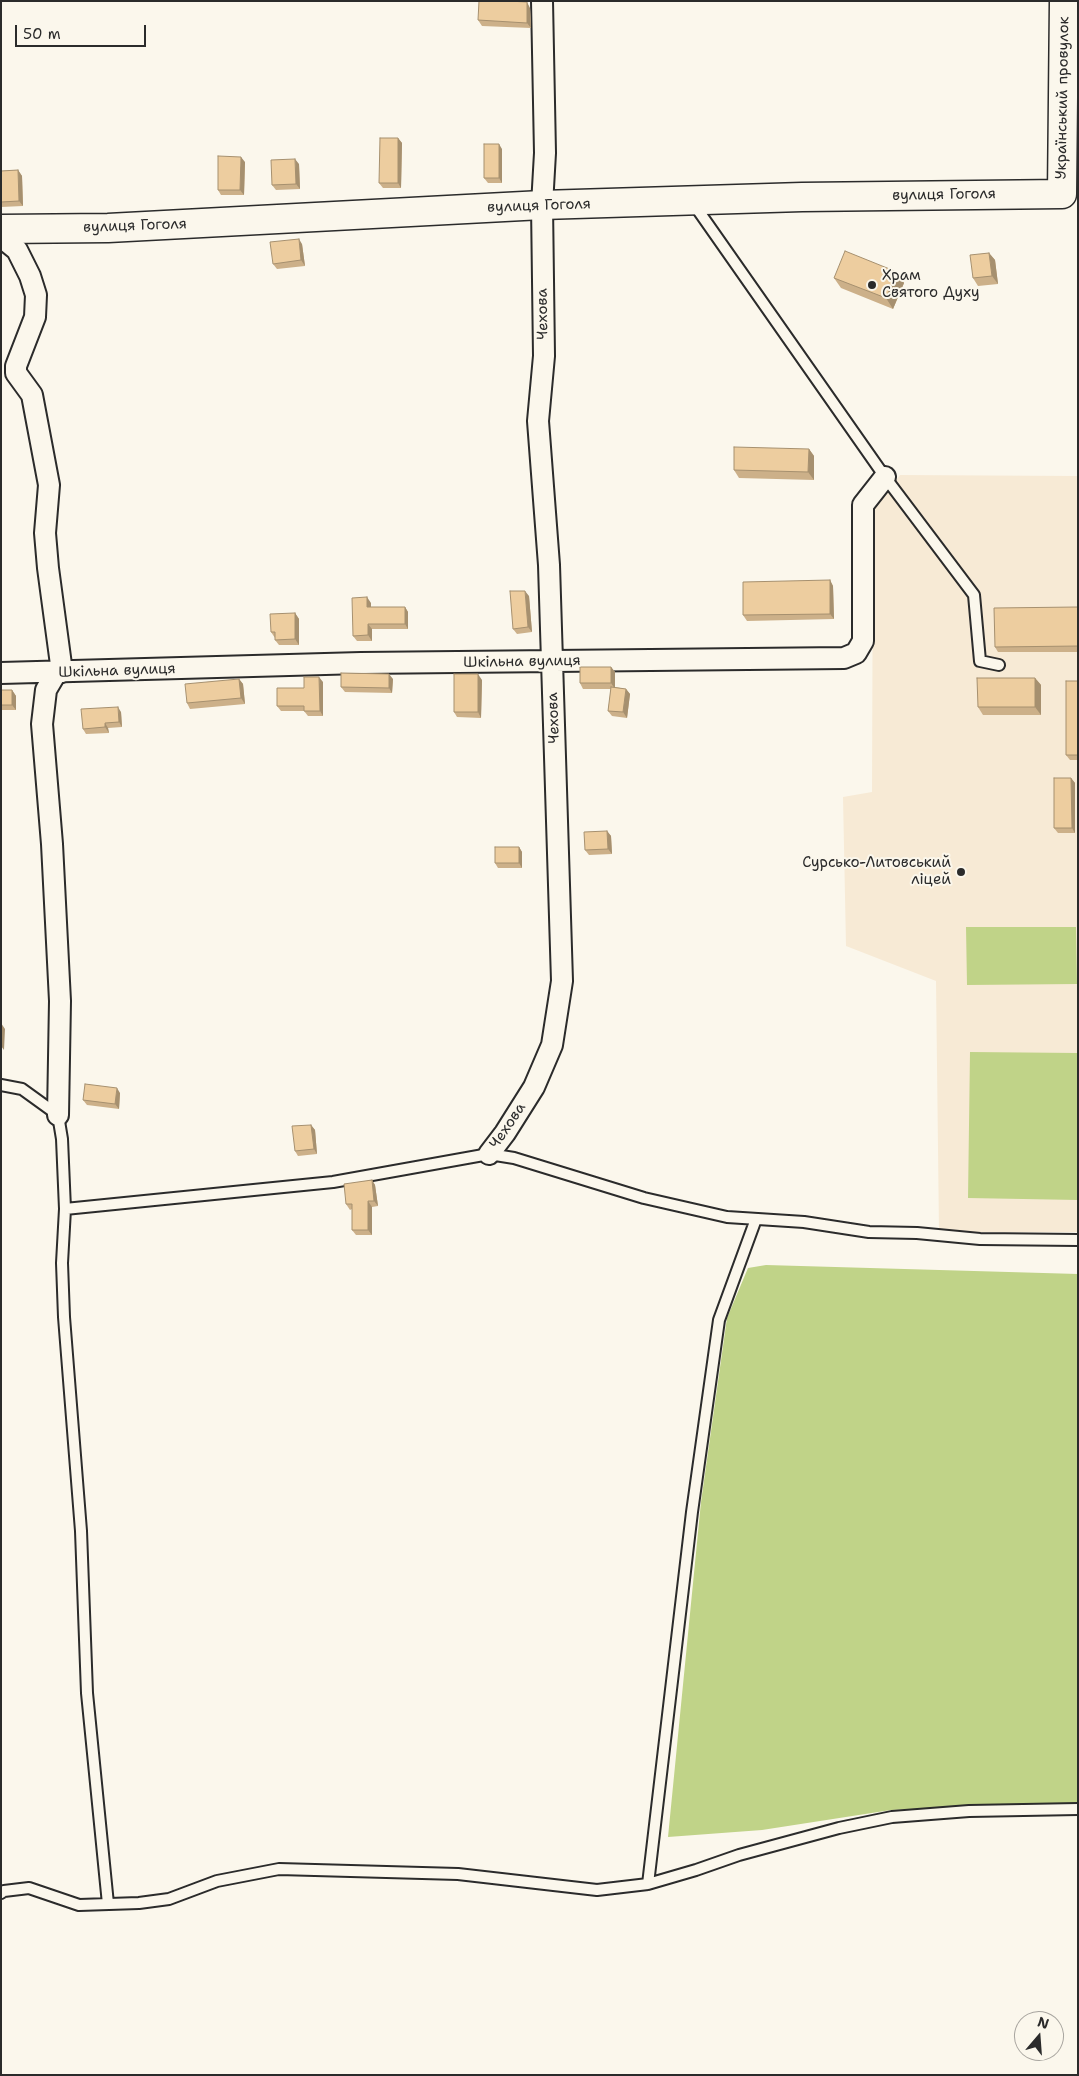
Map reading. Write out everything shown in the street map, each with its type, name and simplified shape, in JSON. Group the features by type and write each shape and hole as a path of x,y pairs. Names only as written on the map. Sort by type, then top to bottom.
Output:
{"street":[{"name":"Чехова","path":"489,1154 505,1133 534,1087 552,1045 562,980 549,565 538,421 544,356 542,205 545,153 542,1"},
{"name":"Український провулок","path":"1064,1 1070,194"},
{"name":"вулиця Гоголя","path":"1,229 108,228 542,205 690,200 1070,194"},
{"path":"1,237 17,250 30,276 36,295 35,317 16,366 16,373 32,395 49,484 45,533 59,672 46,690 42,724 52,844 60,1001 58,1115"},
{"name":"Шкільна вулиця","path":"1,673 362,663 844,658 860,648 864,635 863,504 885,476"}],"lane":[{"path":"690,200 885,476 974,595 980,660 998,665"},
{"path":"1,1085 22,1089 58,1115 62,1139 65,1209 62,1263 64,1317 81,1531 88,1693 108,1904"},
{"path":"65,1209 333,1182 489,1154 514,1158 644,1198 727,1217 804,1222 869,1232 917,1233 980,1239 1078,1240"},
{"path":"648,1884 692,1512 719,1320 756,1219"},
{"path":"1,1894 4,1891 29,1888 79,1905 139,1903 169,1899 217,1881 279,1869 458,1874 597,1890 648,1884 747,1852 839,1828 892,1817 969,1811 1078,1809"}],"shaded area":[{"name":"Сурсько-Литовський ліцей","path":"900,475 1078,476 1078,1232 939,1232 936,981 846,946 843,797 872,792 873,510"}],"green space":[{"path":"966,927 1076,927 1077,984 967,985"},
{"path":"970,1052 1078,1053 1078,1200 968,1198"},
{"path":"766,1265 1078,1274 1078,1804 891,1810 762,1830 668,1837 701,1502 727,1318 748,1268"}],"building":[{"path":"479,1 527,2 527,23 478,20"},
{"path":"380,138 398,138 398,183 379,183"},
{"path":"484,144 499,144 499,178 484,178"},
{"path":"218,156 241,157 240,190 218,190"},
{"path":"295,159 296,184 272,185 271,160"},
{"path":"18,170 19,201 1,202 1,171"},
{"path":"299,239 301,260 273,264 270,242"},
{"path":"845,251 897,272 886,298 834,278"},
{"path":"989,253 992,276 973,278 970,255"},
{"path":"734,447 809,449 808,472 734,470"},
{"path":"830,580 830,614 743,615 743,582"},
{"path":"510,591 525,591 528,627 513,629"},
{"path":"367,597 367,607 405,607 405,624 368,624 368,635 353,636 352,598"},
{"path":"1078,607 1078,646 995,647 994,608"},
{"path":"295,613 295,639 275,640 275,632 271,632 270,614"},
{"path":"580,667 611,667 611,683 580,683"},
{"path":"341,673 389,674 389,688 341,687"},
{"path":"454,674 478,674 478,712 454,712"},
{"path":"304,677 319,677 320,711 304,711 304,706 277,706 277,688 304,688"},
{"path":"977,678 1035,678 1035,707 978,707"},
{"path":"239,679 241,698 187,703 185,684"},
{"path":"1066,681 1078,681 1078,755 1066,755"},
{"path":"611,687 626,689 623,712 608,711"},
{"path":"1,690 12,690 12,705 1,705"},
{"path":"118,707 119,722 105,723 105,727 83,729 81,709"},
{"path":"1054,778 1071,778 1072,828 1054,828"},
{"path":"607,831 608,849 585,850 584,832"},
{"path":"495,847 519,847 519,863 495,863"},
{"path":"85,1084 117,1088 115,1104 83,1100"},
{"path":"311,1125 314,1149 295,1151 292,1126"},
{"path":"372,1180 374,1201 368,1201 368,1230 352,1230 352,1204 346,1204 344,1184"}],"place":[{"name":"Храм Святого Духу","path":"872,285"},
{"name":"Сурсько-Литовський ліцей","path":"961,872"}]}
